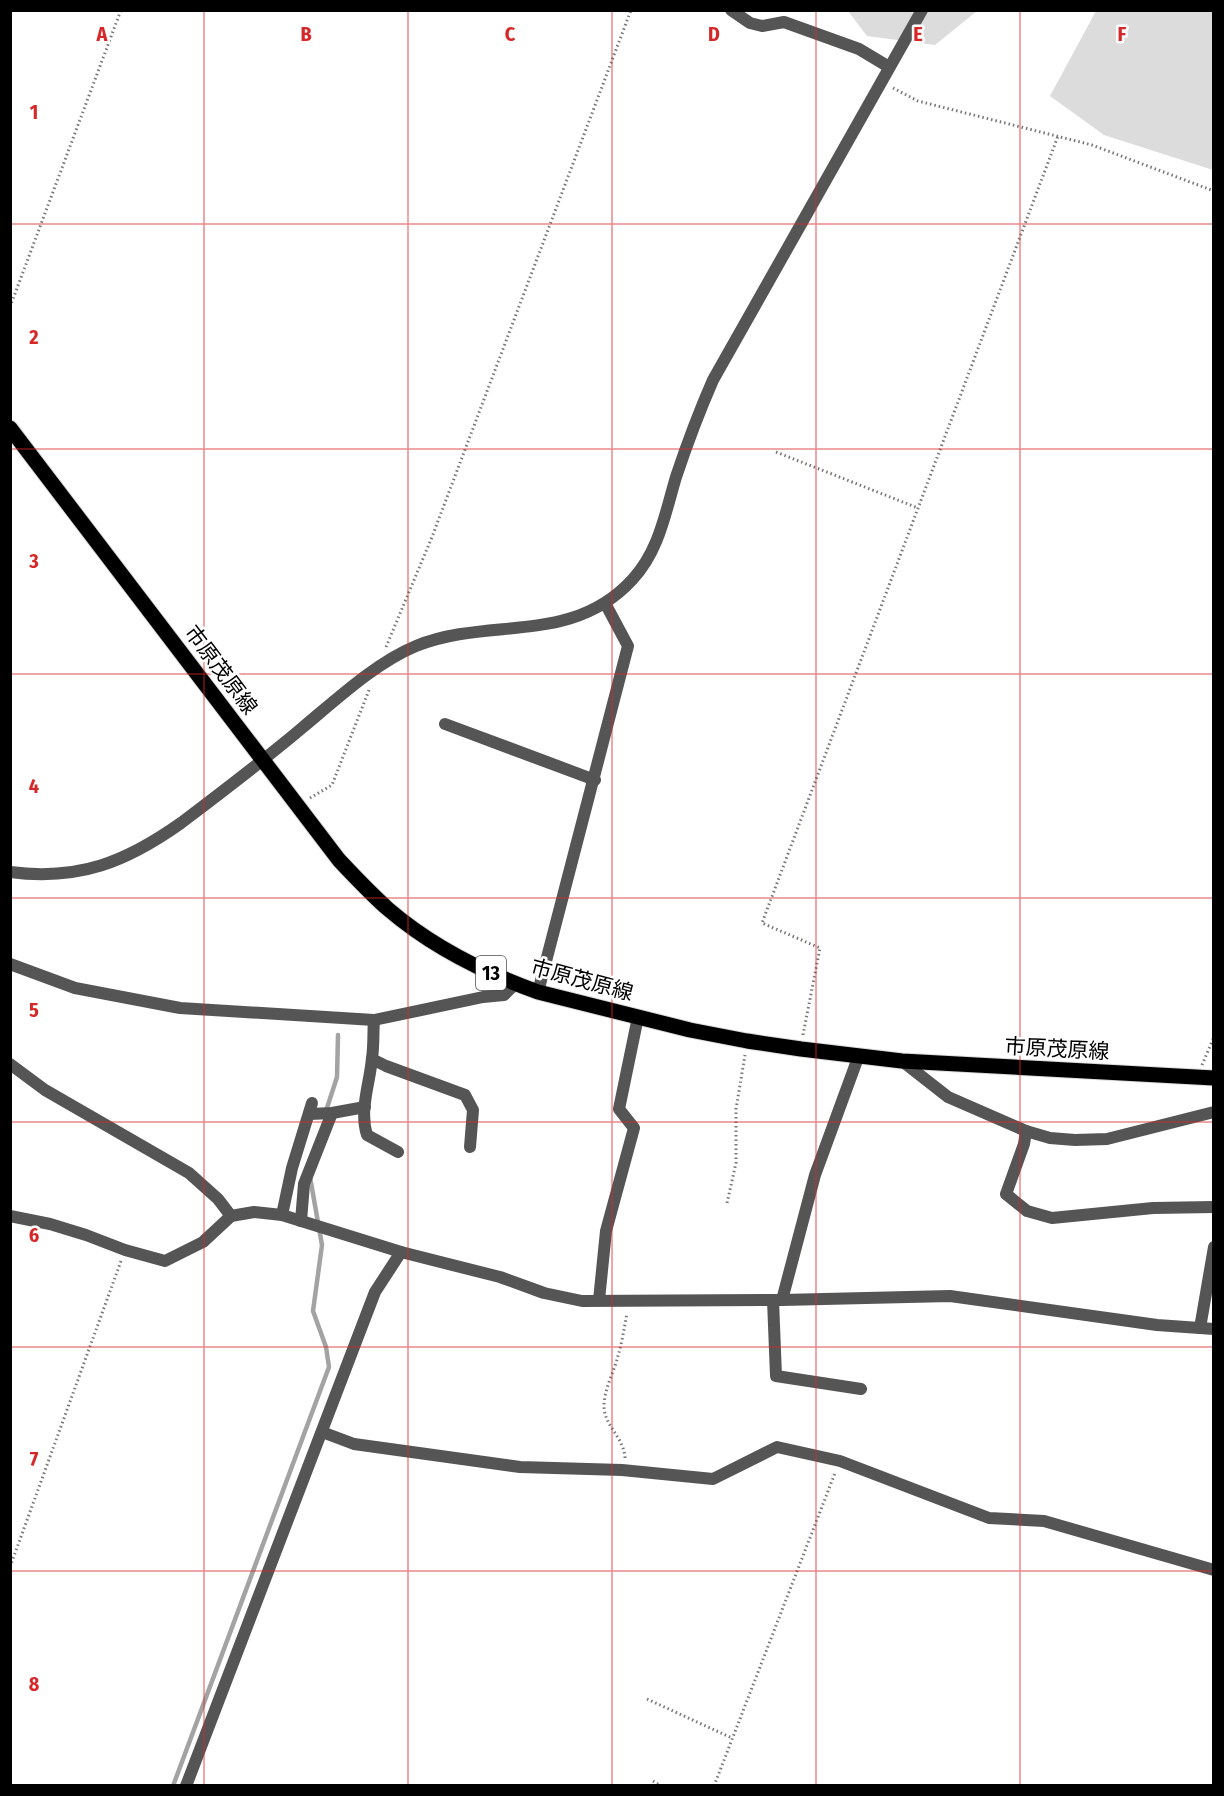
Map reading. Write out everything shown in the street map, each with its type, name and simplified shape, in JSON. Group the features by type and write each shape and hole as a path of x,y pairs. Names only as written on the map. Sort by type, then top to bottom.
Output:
{"main road":[{"name":"市原茂原線","path":"10,428 339,860 389,910 412,928 461,958 515,984 538,992 747,1041 902,1061 1214,1078"}],"street":[{"path":"731,10 750,23 762,26 784,22 860,49 889,67"},
{"path":"10,872 68,874 112,863 157,840 263,760 378,668 416,646 455,635 560,623 588,613 605,603 632,580 644,565 659,537 694,423 712,380 922,10"},
{"path":"538,992 628,646 605,603"},
{"path":"445,724 595,780"},
{"path":"10,964 75,988 180,1008 374,1020 483,997 504,995 515,984"},
{"path":"599,1300 606,1231 634,1128 619,1109 638,1017"},
{"path":"374,1020 365,1127 367,1134 398,1152"},
{"path":"859,1054 815,1175 778,1300 776,1376 861,1389"},
{"path":"372,1059 465,1095 473,1110 471,1147"},
{"path":"902,1061 948,1097 1026,1131 1050,1138 1075,1140 1107,1138 1214,1112"},
{"path":"10,1064 45,1090 189,1173 218,1199 231,1216"},
{"path":"282,1215 292,1168 311,1109 332,1113 365,1107"},
{"path":"301,1221 304,1184 332,1113"},
{"path":"1026,1131 1024,1144 1006,1194 1027,1211 1052,1218 1153,1208 1214,1207"},
{"path":"10,1216 77,1232 125,1250 165,1261 203,1242 231,1216 254,1212 282,1215 400,1252 500,1276 544,1293 582,1301 950,1296 1157,1325 1214,1329"},
{"path":"1200,1328 1214,1246"},
{"path":"186,1785 375,1292 400,1252"},
{"path":"322,1432 354,1444 520,1467 622,1470 713,1479 777,1447 840,1461 989,1518 1044,1521 1214,1570"}],"path":[{"path":"10,307 121,10"},
{"path":"297,805 332,785 432,537 631,10"},
{"path":"881,81 918,101 1092,144 1214,191"},
{"path":"801,1049 820,948 762,923 1058,136"},
{"path":"776,452 918,508"},
{"path":"1197,1078 1214,1037"},
{"path":"727,1203 736,1163 736,1109 747,1041"},
{"path":"10,1567 125,1250"},
{"path":"622,1470 626,1456 623,1444 606,1419 604,1407 630,1301"},
{"path":"714,1785 840,1461"},
{"path":"647,1699 732,1738"},
{"path":"653,1781 661,1785"}],"shaded area":[{"path":"848,11 977,11 935,45 867,36"},
{"path":"1096,11 1213,11 1213,170 1104,135 1050,96"}],"waterway":[{"path":"326,1111 337,1077 338,1035"},
{"path":"173,1786 329,1367 326,1347 313,1311 322,1245 310,1177"}]}
